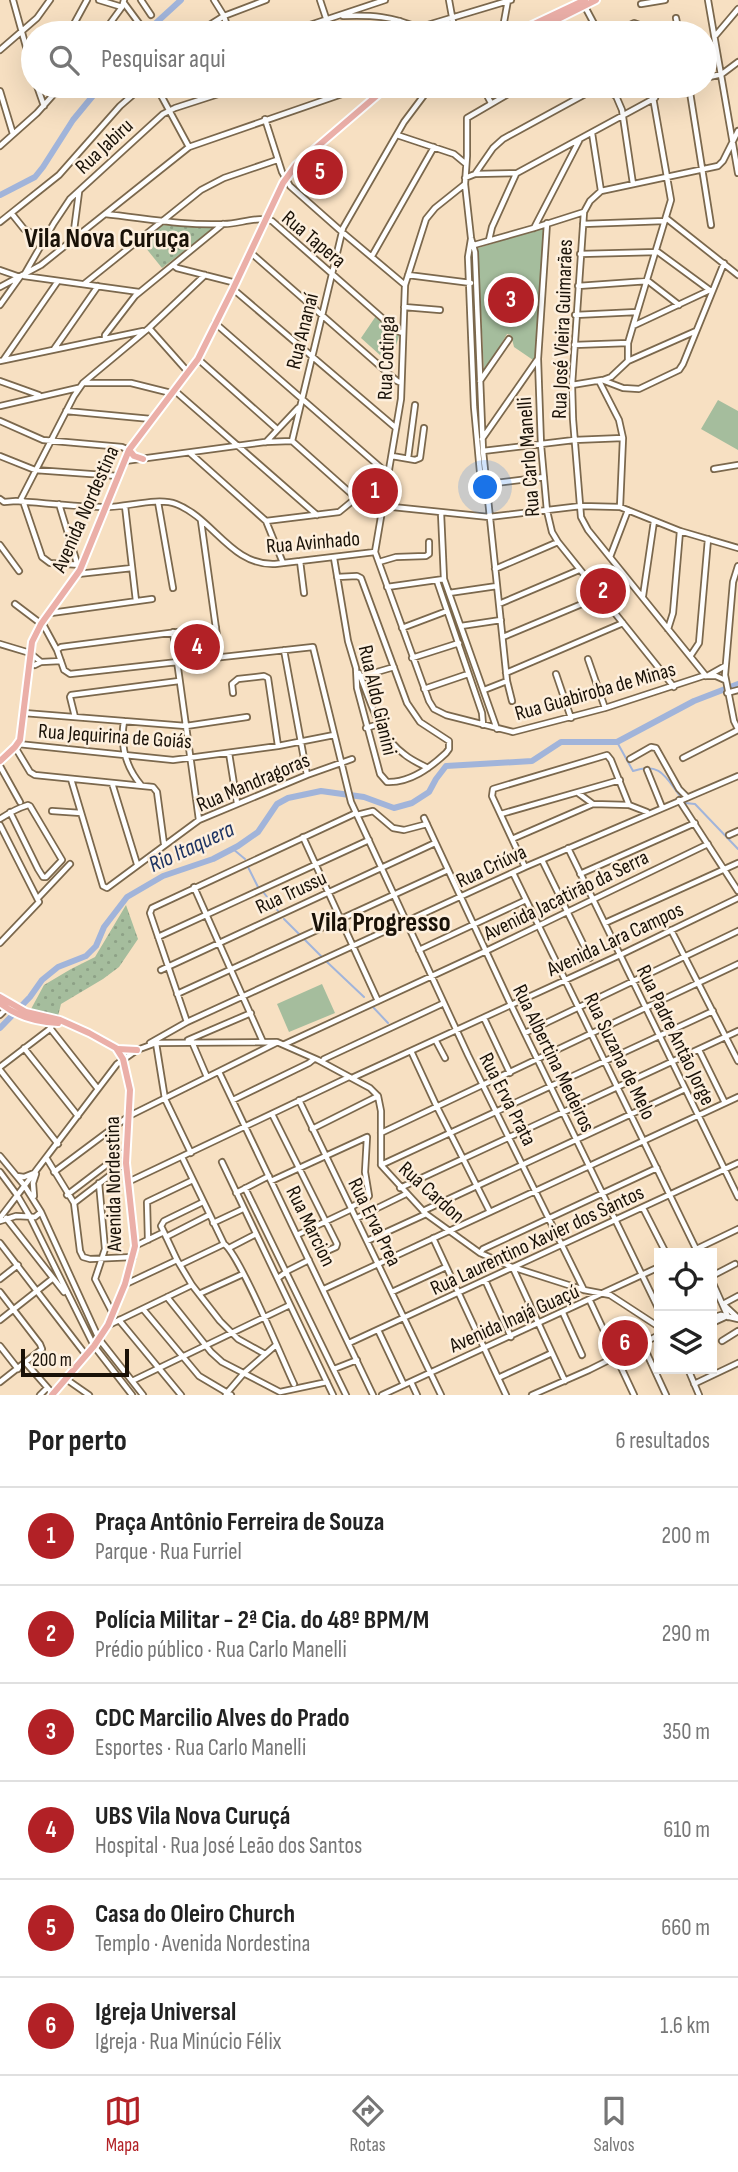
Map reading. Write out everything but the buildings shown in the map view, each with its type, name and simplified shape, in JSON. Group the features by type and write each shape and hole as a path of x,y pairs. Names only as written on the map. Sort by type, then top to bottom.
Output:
{"main road":[{"path":"551,21 584,3 596,0"},
{"name":"Avenida Nordestina","path":"11,748 21,732 34,638 41,624 78,574 130,450 198,359 286,179 302,160 378,98"},
{"path":"130,450 143,459"},
{"path":"0,761 11,748"},
{"name":"Avenida Nordestina","path":"0,997 11,1008"},
{"name":"Avenida Nordestina","path":"0,1003 48,1023 67,1024"},
{"name":"Avenida Nordestina","path":"48,1023 67,1024 89,1033 116,1048 123,1059 130,1083 127,1163 135,1246 125,1284 108,1325 53,1395"},
{"path":"116,1048 137,1051"}],"street":[{"path":"13,0 21,28"},
{"path":"33,21 50,0"},
{"path":"76,21 87,0"},
{"path":"99,0 123,3 137,21"},
{"path":"141,0 151,15"},
{"path":"214,0 225,21"},
{"path":"216,21 266,0"},
{"path":"320,0 326,18"},
{"path":"339,16 385,0"},
{"path":"449,0 454,21"},
{"path":"641,4 665,0"},
{"path":"708,0 712,21"},
{"path":"440,21 509,1 505,21"},
{"path":"111,21 123,3"},
{"path":"584,3 593,21"},
{"path":"717,33 738,9"},
{"path":"319,21 339,16 376,15 400,20"},
{"path":"0,50 21,33"},
{"path":"717,46 738,173"},
{"path":"717,76 738,62"},
{"path":"0,91 13,134"},
{"path":"41,98 44,106"},
{"path":"0,146 51,98"},
{"path":"0,222 59,175 111,115 130,98"},
{"path":"162,98 189,147"},
{"name":"Rua Jabiru","path":"0,305 22,276 70,199 169,110 206,98"},
{"path":"7,296 1,287 41,265 189,147 322,98"},
{"name":"Rua Ananaí","path":"292,441 342,232 411,111 421,98"},
{"path":"488,98 491,103"},
{"path":"488,502 481,483 472,245 465,181 466,119 500,98"},
{"path":"475,174 503,139 578,98"},
{"path":"617,98 623,115 633,184"},
{"path":"475,174 517,173 655,98 671,200 636,312 628,342 628,361"},
{"path":"691,98 711,225"},
{"path":"265,119 277,160 290,186 405,285"},
{"path":"592,132 601,191 721,164 738,131"},
{"path":"397,135 457,155 467,165"},
{"path":"534,228 579,140"},
{"path":"372,257 434,147"},
{"path":"84,284 209,185 277,160"},
{"path":"489,240 492,227 517,173"},
{"name":"Rua Cotinga","path":"375,552 397,429 405,285 426,219 475,174"},
{"path":"73,239 79,191"},
{"name":"Rua José Vieira Guimarães","path":"601,191 590,201 584,212 575,315 572,386 574,440 584,524 707,675"},
{"path":"472,245 584,212"},
{"path":"12,214 26,231 44,240"},
{"name":"Rua Tapera","path":"104,214 223,224 265,219 272,221 397,331 403,333"},
{"path":"583,224 666,220 738,275"},
{"name":"Rua Carlo Manelli","path":"547,223 538,359 541,445 547,511 552,532 579,570 674,687"},
{"path":"105,339 105,335 139,292 223,224"},
{"path":"580,254 655,251 711,290"},
{"path":"250,252 401,383"},
{"path":"600,381 623,388 639,389 676,372 683,364 724,263"},
{"path":"41,265 46,279"},
{"path":"173,265 235,286 312,357 397,429"},
{"path":"0,270 22,276 139,292"},
{"path":"59,504 80,564 50,563 42,558 22,501 50,441 83,383 147,330 205,275"},
{"path":"408,275 472,283"},
{"path":"2,360 58,281"},
{"path":"578,286 645,281 679,305"},
{"path":"54,349 98,286"},
{"path":"633,326 711,290"},
{"path":"404,307 440,310"},
{"path":"575,315 636,312"},
{"path":"215,323 301,403 388,474"},
{"path":"2,360 147,330"},
{"path":"147,330 188,373"},
{"path":"572,386 611,377 628,361 696,331"},
{"path":"476,383 509,339"},
{"path":"574,345 628,342"},
{"path":"198,359 277,429"},
{"path":"512,701 506,673 480,439 538,359"},
{"path":"0,381 40,396"},
{"path":"600,381 619,420 623,438 620,507"},
{"path":"83,383 131,383 173,392 317,515"},
{"path":"0,407 79,388"},
{"path":"265,442 301,403"},
{"path":"408,458 415,405"},
{"path":"66,411 151,419"},
{"path":"0,421 43,440 130,450"},
{"path":"392,456 420,458 424,428"},
{"path":"483,452 574,440 623,438"},
{"path":"125,461 265,442 292,441 356,498"},
{"path":"190,453 266,521 283,563"},
{"path":"0,456 36,470 119,477"},
{"path":"714,470 738,466"},
{"path":"266,521 339,512 382,470"},
{"path":"487,484 544,477"},
{"path":"363,500 441,513 489,517 581,506 620,507 680,531 738,548"},
{"name":"Rua Avinhado","path":"1,502 106,507 175,503 201,520 247,559 270,564 375,552"},
{"path":"158,502 173,588"},
{"path":"125,506 136,601"},
{"path":"610,557 628,510"},
{"path":"441,513 444,579 497,729"},
{"path":"201,520 220,657"},
{"path":"643,597 654,521"},
{"path":"668,629 673,613 680,531"},
{"path":"691,655 699,643 708,539"},
{"path":"379,562 396,557 426,556 429,554 429,542"},
{"path":"495,569 558,542"},
{"path":"0,545 19,571"},
{"name":"Rua Guabiroba de Minas","path":"375,552 424,689 438,712 483,726 519,732 707,675 725,681"},
{"name":"Rua Aldo Gianini","path":"334,558 337,577 348,641 356,668 366,728 384,781 400,782 428,768 449,749 449,741 414,716 361,578 337,577"},
{"path":"300,561 304,593"},
{"path":"683,758 738,730 727,692 725,666 738,566"},
{"path":"78,574 132,568"},
{"path":"499,604 579,570"},
{"path":"387,587 444,579"},
{"path":"437,581 482,713 483,726"},
{"path":"449,593 497,586"},
{"path":"503,638 601,596"},
{"path":"51,612 152,599"},
{"path":"15,604 41,624 57,650 64,670 70,674 284,650 307,775"},
{"path":"402,628 447,611"},
{"path":"461,626 501,620"},
{"path":"506,673 623,623"},
{"path":"57,650 61,647 216,627"},
{"path":"173,632 199,820"},
{"path":"412,658 459,643"},
{"path":"0,644 30,653 41,662"},
{"name":"Rua Erva Prata","path":"284,650 310,646 315,651 351,802 457,1031 584,1290"},
{"path":"588,659 605,708"},
{"path":"36,665 41,662 61,661"},
{"path":"707,675 725,666"},
{"path":"360,677 394,667"},
{"path":"356,668 379,724 398,750 428,768"},
{"path":"424,689 468,674"},
{"path":"556,674 571,718"},
{"path":"233,693 232,684 235,681 266,677 278,746"},
{"path":"75,717 71,695 179,681"},
{"path":"484,690 507,681"},
{"path":"727,692 738,690"},
{"path":"23,713 186,726 247,717"},
{"path":"124,721 121,741 125,756 128,766 142,785"},
{"path":"366,728 379,724"},
{"name":"Rua Jequirina de Goiás","path":"11,748 190,760 334,734"},
{"path":"630,759 652,747 656,748 680,789 695,822 738,891"},
{"path":"11,748 31,773 153,787 157,792 164,844"},
{"path":"229,753 237,803"},
{"path":"525,867 492,796 492,790 552,770 609,756 629,805"},
{"name":"Rua Mandragoras","path":"81,813 105,888 110,887 137,864 199,820 352,759"},
{"path":"0,766 20,802"},
{"path":"647,770 662,807"},
{"name":"Rua Criúva","path":"147,1045 187,1022 525,867 738,776"},
{"path":"52,811 81,813 71,779"},
{"path":"501,814 620,780"},
{"path":"112,783 137,864"},
{"path":"578,793 593,804 629,805 648,813"},
{"path":"512,839 593,804"},
{"path":"0,819 10,812 30,805 62,860 46,877 42,875 10,812"},
{"name":"Rua Albertina Medeiros","path":"357,814 373,811 392,828 400,830 425,821 654,1299"},
{"path":"187,1022 150,914 152,908 357,814"},
{"path":"580,874 695,822"},
{"path":"0,825 38,901"},
{"path":"729,835 738,831"},
{"path":"303,837 375,1002"},
{"path":"158,937 369,840"},
{"name":"Rua Trussu","path":"161,970 435,843"},
{"name":"Avenida Jacatirão da Serra","path":"285,1045 708,844"},
{"name":"Rua Padre Antão Jorge","path":"568,849 738,1197"},
{"path":"542,860 590,958"},
{"path":"605,923 738,863"},
{"path":"0,943 70,864"},
{"path":"177,994 448,870"},
{"name":"Rua Suzana de Melo","path":"513,873 696,1248"},
{"path":"194,887 263,1042"},
{"name":"Avenida Lara Campos","path":"128,1182 299,1100 565,981 738,898"},
{"path":"419,950 526,900"},
{"path":"671,930 738,1061"},
{"path":"525,1033 738,931"},
{"path":"381,1133 738,964"},
{"path":"321,1062 444,1003"},
{"path":"0,1015 11,1008"},
{"path":"381,1165 713,1011"},
{"path":"184,1042 251,1013"},
{"path":"484,1018 510,1073"},
{"path":"48,1023 44,1033 0,1069 58,1144"},
{"path":"48,1023 98,1089"},
{"path":"400,1188 738,1031"},
{"path":"436,1041 445,1058"},
{"path":"2,1219 24,1185 47,1159 117,1064 147,1045 184,1042 277,1042 351,1077 378,1096 312,1129"},
{"path":"192,1042 207,1077"},
{"path":"54,1172 129,1116 277,1042"},
{"path":"156,1043 165,1099 191,1153"},
{"path":"24,1048 78,1116"},
{"path":"699,1050 725,1103"},
{"path":"411,1051 490,1212"},
{"path":"233,1100 314,1059"},
{"name":"Rua Marcion","path":"219,1072 373,1395"},
{"path":"367,1241 523,1163 685,1089"},
{"name":"Rua Cardon","path":"378,1096 382,1111 381,1165 424,1213 480,1253 512,1267 619,1299 654,1323"},
{"path":"324,1289 738,1097"},
{"name":"Rua Erva Prea","path":"299,1100 441,1395"},
{"path":"272,1114 337,1245 327,1251"},
{"path":"236,1193 366,1137 365,1172 369,1196 352,1208 297,1235"},
{"path":"67,1195 127,1150"},
{"path":"0,1156 24,1185 41,1212 99,1339 143,1395"},
{"path":"182,1157 209,1215 243,1275 293,1384"},
{"path":"47,1159 74,1203 83,1257 133,1257"},
{"path":"222,1162 333,1395"},
{"path":"74,1203 127,1163"},
{"name":"Rua Laurentino Xavier dos Santos","path":"349,1343 738,1163"},
{"path":"480,1253 483,1249 657,1168"},
{"path":"17,1176 28,1176 38,1170"},
{"path":"35,1201 33,1183 38,1170"},
{"path":"0,1172 30,1217 94,1346 130,1393"},
{"path":"148,1240 147,1202 193,1180"},
{"path":"99,1183 105,1249 96,1282 113,1314"},
{"path":"245,1188 346,1395"},
{"path":"357,1218 405,1194"},
{"path":"203,1202 164,1221 162,1226 165,1235 192,1285 231,1334 265,1354"},
{"path":"643,1208 663,1248"},
{"path":"214,1223 243,1209"},
{"path":"2,1219 16,1216 37,1217 41,1212"},
{"path":"135,1246 209,1215"},
{"path":"2,1219 68,1296"},
{"path":"703,1248 738,1229"},
{"path":"229,1248 256,1234"},
{"path":"433,1238 506,1395"},
{"path":"0,1243 86,1355"},
{"path":"125,1284 224,1244"},
{"path":"278,1278 309,1260"},
{"path":"717,1273 735,1264"},
{"path":"0,1279 18,1265"},
{"path":"392,1292 446,1267"},
{"path":"512,1267 565,1381"},
{"name":"Avenida Inajá Guaçú","path":"382,1395 654,1270"},
{"path":"199,1294 243,1275"},
{"path":"0,1320 52,1279"},
{"path":"485,1280 511,1337"},
{"path":"108,1325 192,1285"},
{"path":"717,1291 727,1317"},
{"path":"0,1293 42,1349 0,1382"},
{"path":"723,1304 738,1296"},
{"path":"167,1297 219,1359 280,1394 327,1382"},
{"path":"590,1301 634,1395"},
{"path":"723,1304 738,1319"},
{"path":"130,1393 133,1383 159,1368 290,1305"},
{"path":"143,1308 204,1380 228,1394 244,1373 276,1345"},
{"path":"563,1312 582,1355"},
{"path":"717,1317 720,1315 738,1319"},
{"path":"119,1320 181,1395"},
{"path":"378,1330 404,1385"},
{"path":"722,1341 738,1331"},
{"path":"532,1395 654,1337"},
{"path":"642,1343 666,1395"},
{"path":"0,1346 18,1369"},
{"path":"498,1378 552,1353"},
{"path":"334,1369 357,1360"},
{"path":"26,1363 53,1395"},
{"path":"694,1384 738,1363"},
{"path":"690,1374 699,1395"},
{"path":"66,1378 89,1395"},
{"path":"411,1382 417,1395"},
{"path":"40,1395 47,1388"}],"green space":[{"path":"163,225 214,228 162,268 141,242"},
{"path":"544,228 536,358 533,360 514,347 511,335 507,334 484,373 478,248"},
{"path":"376,316 399,336 390,364 361,338"},
{"path":"718,400 738,411 738,450 701,429"},
{"path":"126,905 138,939 119,967 61,1004 58,1016 31,1009 44,985 95,957"},
{"path":"322,984 335,1013 289,1032 277,1004"}],"waterway":[{"path":"158,21 181,0"},
{"path":"0,195 35,177 91,98"},
{"name":"Rio Itaquera","path":"0,1028 30,997 42,980 58,967 86,956 96,946 104,927 127,897 163,876 213,859 238,846 258,832 277,804 288,798 321,791 364,797 394,808 412,803 429,792 446,766 532,761 561,742 617,742 694,701 738,684"},
{"path":"617,742 633,771 650,768 656,770 666,777 680,796"},
{"path":"685,803 695,804 738,849"},
{"path":"233,849 245,859"},
{"path":"248,867 258,887"},
{"path":"264,893 278,911"},
{"path":"284,919 321,956"},
{"path":"327,962 364,997"},
{"path":"372,1006 388,1023"}],"place":[{"name":"Casa do Oleiro Church","path":"320,172"},
{"name":"CDC Marcilio Alves do Prado","path":"511,300"},
{"name":"Praça Antônio Ferreira de Souza","path":"375,491"},
{"name":"Polícia Militar - 2ª Cia. do 48º BPM/M","path":"603,591"},
{"name":"UBS Vila Nova Curuçá","path":"197,647"},
{"name":"Igreja Universal","path":"625,1343"}],"district":[{"name":"Vila Nova Curuça","path":"107,237"},
{"name":"Vila Progresso","path":"381,921"}]}
